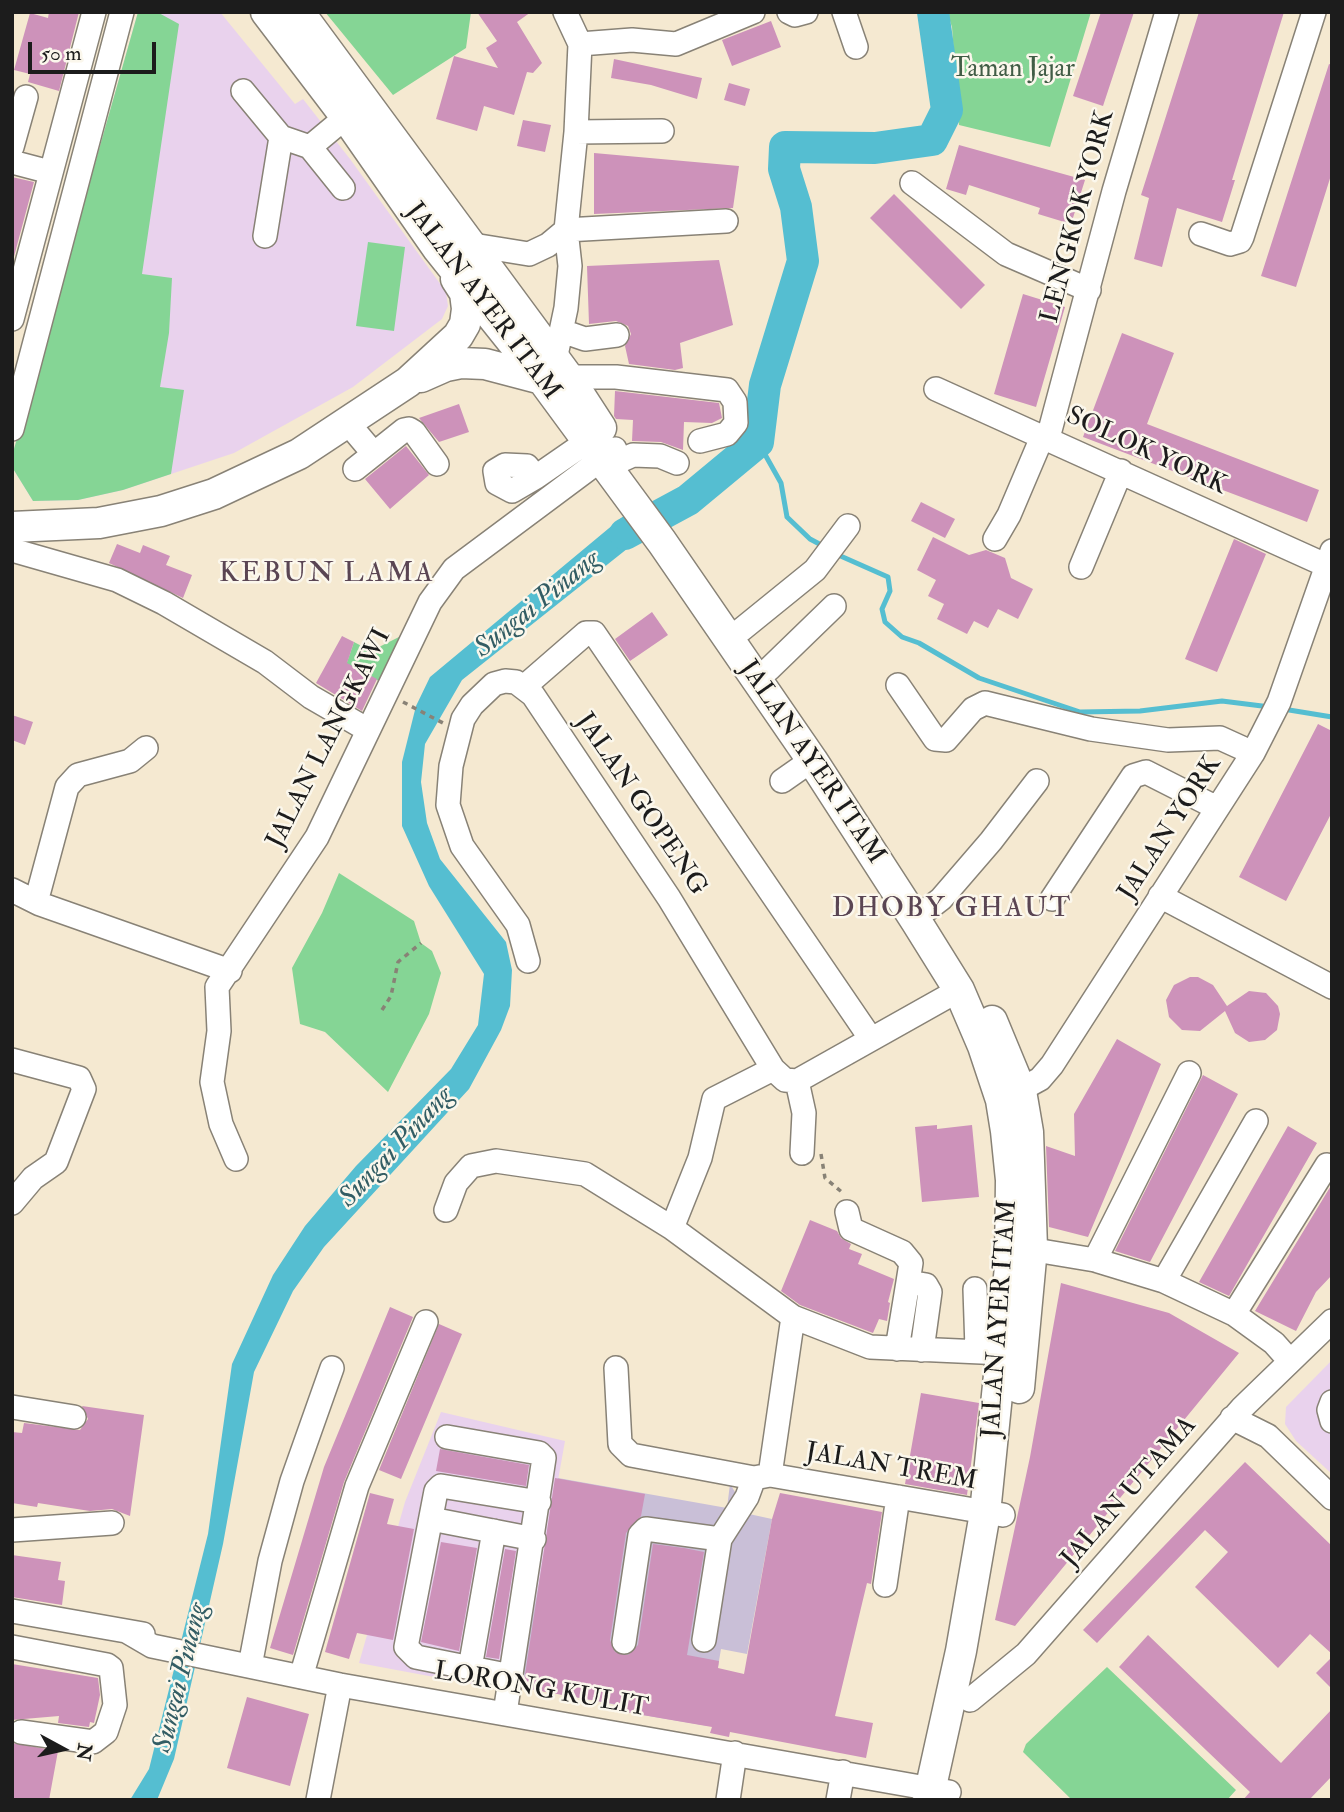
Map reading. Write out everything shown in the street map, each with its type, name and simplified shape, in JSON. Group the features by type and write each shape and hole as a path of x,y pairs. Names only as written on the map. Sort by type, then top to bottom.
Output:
{"main road":[{"name":"JALAN AYER ITAM","path":"266,12 346,117 452,246 557,362 615,463 669,539 959,990 983,1046 1011,1095"},
{"name":"JALAN AYER ITAM","path":"299,12 452,246"},
{"path":"12,527 99,523 160,511 255,476 299,454 408,382 458,336 465,324 465,293 452,246"},
{"path":"408,382 446,366 461,363 485,365 557,362"},
{"name":"JALAN AYER ITAM","path":"669,539 769,668 928,909 973,983 1004,1045 1011,1095 1011,1180 1029,1308 994,1514 970,1700 939,1795"},
{"name":"JALAN AYER ITAM","path":"939,1795 961,1651 994,1514 990,1351 1022,1247"}],"street":[{"path":"12,319 94,12"},
{"path":"12,429 122,12"},
{"path":"557,362 570,267 566,230 576,132 580,44 565,12"},
{"path":"580,44 632,40 676,44 753,12"},
{"path":"789,12 794,15 806,12"},
{"path":"844,12 856,47"},
{"name":"LENGKOK YORK","path":"995,538 1045,436 1167,12"},
{"path":"1201,234 1230,244 1235,244 1242,237 1314,12"},
{"path":"243,91 281,137 310,148 343,188"},
{"path":"12,147 26,97"},
{"path":"310,148 346,117"},
{"path":"576,132 662,131"},
{"path":"265,236 281,137"},
{"path":"12,162 50,172"},
{"path":"912,183 1006,254 1089,290"},
{"path":"452,246 528,254 566,230 726,221"},
{"path":"557,362 585,339 617,335"},
{"path":"557,362 616,377 727,390 735,402 736,423 727,434 701,441"},
{"name":"SOLOK YORK","path":"936,389 1330,562"},
{"path":"347,422 374,454"},
{"path":"355,469 404,430 409,429 437,464"},
{"path":"536,477 615,463 632,455 660,456 677,463"},
{"name":"JALAN LANGKAWI","path":"236,1159 221,1124 212,1082 219,1031 217,987 317,837 430,603 454,569 615,463"},
{"path":"1082,567 1121,471"},
{"path":"741,630 814,570 836,542"},
{"path":"12,550 117,580 164,603 265,662 311,697 369,730"},
{"name":"JALAN YORK","path":"1011,1095 1040,1079 1052,1065 1253,753 1279,702 1330,562"},
{"path":"769,668 834,606"},
{"path":"528,961 519,925 462,846 448,805 451,766 459,730 472,705 494,684 516,682 525,686 586,633 594,633 871,1040"},
{"path":"898,685 935,739 946,740 954,735 973,709 985,703 1091,729 1168,740 1220,738 1253,753"},
{"name":"JALAN GOPENG","path":"525,686 669,898 773,1069"},
{"path":"34,901 67,787 78,775 130,761 146,748"},
{"path":"782,781 812,760"},
{"path":"1052,899 1133,776 1146,772 1217,808"},
{"path":"928,909 991,841 1037,781"},
{"path":"12,890 34,901 230,971"},
{"path":"1160,896 1332,987"},
{"path":"672,1228 700,1158 714,1099 773,1069 785,1080 797,1081 959,990"},
{"path":"12,1060 79,1078 84,1089 56,1162 33,1178 12,1203"},
{"path":"1095,1260 1189,1073"},
{"path":"797,1081 804,1113 803,1146"},
{"path":"1164,1281 1256,1121"},
{"path":"446,1210 456,1183 471,1166 496,1161 585,1174 672,1228 793,1317 870,1347 990,1351 975,1289"},
{"path":"1234,1314 1327,1165"},
{"path":"847,1212 851,1229 902,1252 911,1263 897,1349"},
{"path":"1022,1247 1095,1260 1164,1281 1234,1314 1274,1343 1290,1361"},
{"path":"908,1282 926,1285 930,1292 922,1350"},
{"path":"704,1640 720,1539 762,1477 793,1317"},
{"name":"JALAN UTAMA","path":"970,1700 1026,1654 1253,1395 1332,1321"},
{"path":"301,1677 357,1486 426,1322"},
{"path":"250,1666 270,1561 292,1480 332,1368"},
{"name":"JALAN TREM","path":"616,1368 620,1444 631,1455 994,1514"},
{"path":"1253,1395 1268,1436"},
{"path":"1332,1402 1329,1410 1332,1421"},
{"path":"12,1407 74,1417"},
{"path":"1232,1418 1268,1436 1332,1498"},
{"path":"447,1437 539,1453 544,1458 534,1539 505,1713"},
{"path":"511,1676 416,1657 407,1647 436,1491 441,1486 539,1502"},
{"path":"885,1585 898,1497"},
{"path":"431,1520 534,1539"},
{"path":"12,1530 112,1523"},
{"path":"624,1642 640,1535 646,1530 720,1539"},
{"path":"470,1668 494,1531"},
{"name":"LORONG KULIT","path":"12,1611 128,1632 211,1658 340,1685 843,1772 939,1795"},
{"path":"12,1647 107,1665 111,1668 115,1705 106,1732 93,1742 22,1732"},
{"path":"318,1800 340,1685"},
{"path":"728,1800 735,1753"},
{"path":"838,1800 843,1772"}],"path":[{"path":"407,704 443,723"},
{"path":"382,1010 391,996 398,962 421,943"},
{"path":"803,1146 820,1153 825,1178 846,1196 847,1212"}],"shaded area":[{"path":"138,12 220,12 295,104 303,99 350,159 446,292 448,306 442,319 353,387 234,453 123,490 78,500 33,501 12,467 12,456"},
{"path":"1332,1360 1332,1474 1296,1441 1285,1424 1286,1407"},
{"path":"441,1412 565,1441 520,1693 359,1663 405,1502"},
{"path":"558,1478 727,1508 730,1484 749,1514 772,1519 747,1654 721,1649 708,1726 625,1712 625,1707 520,1687"}],"green space":[{"path":"138,12 157,12 179,24 142,274 172,278 169,333 160,387 184,390 171,474 123,490 78,500 33,501 12,467 12,456"},
{"path":"325,12 471,12 466,48 393,95"},
{"name":"Taman Jajar","path":"947,12 1091,12 1050,147 959,125 952,27"},
{"path":"368,242 405,247 394,331 356,326"},
{"path":"405,634 385,684 346,665 354,642 371,651"},
{"path":"339,873 414,921 421,943 432,951 441,973 429,1014 388,1092 325,1032 300,1024 292,968 322,913"},
{"path":"1107,1667 1236,1790 1227,1800 1072,1800 1023,1752 1026,1744"}],"water":[{"name":"Sungai Pinang","path":"626,514 642,537 462,680 425,744 421,782 427,823 440,859 506,942 512,970 510,1006 501,1030 469,1089 324,1247 293,1291 254,1372 223,1544 174,1759 157,1800 130,1800 149,1769 208,1534 232,1364 273,1275 305,1226 356,1166 451,1069 478,1025 484,974 429,886 402,826 402,762 416,706 430,677"}],"building":[{"path":"49,12 79,12 59,91 28,82 30,74 14,70 30,13 48,18"},
{"path":"477,12 531,12 517,22 542,63 533,73 527,72 514,115 484,106 477,131 436,119 454,56 498,68 486,48 497,41"},
{"path":"1101,12 1134,12 1103,106 1073,96"},
{"path":"1199,12 1284,12 1232,180 1235,180 1222,222 1177,208 1162,267 1134,259 1149,198 1141,195"},
{"path":"771,21 781,47 732,66 722,40"},
{"path":"614,59 702,78 697,99 651,85 611,78"},
{"path":"1329,64 1332,65 1332,172 1296,287 1261,276"},
{"path":"729,83 750,89 745,106 724,100"},
{"path":"523,120 551,125 545,152 517,146"},
{"path":"959,145 1085,180 1071,224 1038,214 1040,208 969,185 966,195 946,189"},
{"path":"594,153 739,166 733,208 594,214"},
{"path":"12,177 34,182 12,264"},
{"path":"894,194 985,285 961,309 870,218"},
{"path":"719,260 733,325 680,343 683,368 675,370 629,364 625,346 631,334 628,326 616,321 589,324 587,266"},
{"path":"1023,294 1065,307 1036,407 994,394"},
{"path":"1122,333 1174,353 1147,424 1319,490 1307,522 1083,437"},
{"path":"615,391 719,403 722,418 712,423 684,422 683,450 661,442 632,441 633,420 616,419 614,416"},
{"path":"459,404 469,432 439,442 419,418"},
{"path":"406,446 429,475 390,509 365,479"},
{"path":"921,502 955,519 945,538 911,521"},
{"path":"933,537 969,555 986,550 1005,558 1011,578 1033,589 1018,619 998,609 988,628 974,621 967,634 937,619 944,604 928,596 936,580 917,570"},
{"path":"1234,539 1266,554 1217,672 1185,659"},
{"path":"117,544 140,553 143,545 170,556 166,565 192,575 183,598 109,563"},
{"path":"652,612 668,635 630,661 615,639"},
{"path":"342,636 354,642 347,663 377,679 362,711 316,683"},
{"path":"12,715 33,722 25,745 12,740"},
{"path":"1318,724 1332,731 1332,812 1286,901 1239,877"},
{"path":"1190,977 1198,977 1213,985 1227,1006 1249,991 1266,993 1278,1006 1280,1014 1277,1030 1265,1040 1249,1042 1235,1033 1225,1011 1200,1031 1182,1030 1169,1017 1166,1000 1174,985"},
{"path":"1117,1039 1161,1064 1088,1237 1049,1227 1046,1146 1075,1156 1074,1114"},
{"path":"1203,1075 1238,1094 1150,1262 1115,1251"},
{"path":"937,1125 937,1129 972,1125 979,1197 922,1202 915,1127"},
{"path":"1288,1126 1317,1143 1229,1296 1199,1282"},
{"path":"1332,1184 1332,1275 1316,1292 1296,1331 1255,1311"},
{"path":"810,1220 837,1231 841,1238 851,1244 849,1249 862,1254 858,1264 894,1279 888,1302 887,1321 879,1319 873,1333 800,1305 781,1291"},
{"path":"1061,1283 1169,1313 1239,1353 1015,1626 995,1620 1030,1457"},
{"path":"390,1307 413,1317 344,1482 293,1655 270,1648 324,1467"},
{"path":"439,1324 462,1334 401,1479 379,1470"},
{"path":"921,1393 979,1403 967,1495 905,1484"},
{"path":"82,1406 144,1415 130,1516 112,1509 90,1511 38,1503 37,1507 12,1503 12,1432 22,1433 24,1423 80,1430 88,1419"},
{"path":"440,1449 529,1465 526,1486 436,1471"},
{"path":"1245,1462 1332,1546 1332,1654 1310,1634 1278,1668 1195,1587 1228,1552 1205,1530 1097,1643 1083,1630"},
{"path":"555,1478 645,1494 641,1516 626,1533 610,1640 615,1652 628,1655 638,1645 653,1544 684,1548 704,1552 687,1655 719,1661 718,1668 744,1674 772,1519 780,1493 882,1512 871,1584 867,1583 835,1716 873,1723 866,1758 730,1732 729,1737 710,1733 712,1727 625,1712 626,1706 523,1688"},
{"path":"370,1493 394,1499 387,1524 414,1529 393,1640 357,1633 349,1659 325,1652"},
{"path":"441,1542 477,1548 459,1651 421,1642"},
{"path":"505,1549 516,1551 499,1659 486,1657"},
{"path":"12,1555 61,1562 58,1580 65,1581 62,1605 12,1597"},
{"path":"1148,1635 1281,1763 1332,1709 1332,1776 1309,1800 1243,1800 1250,1792 1119,1667"},
{"path":"1332,1657 1332,1689 1316,1673"},
{"path":"12,1664 98,1678 100,1695 94,1723 90,1722 89,1727 58,1723 59,1716 12,1720"},
{"path":"247,1697 309,1714 290,1786 227,1768"},
{"path":"12,1743 58,1751 49,1800 12,1800"}],"waterway":[{"path":"625,534 688,500 758,442 765,385 803,261 796,207 784,169 785,147 875,148 932,140 947,110 933,12"},
{"path":"758,442 781,483 787,517 810,539 825,547"},
{"path":"836,554 888,577 890,591 882,609 885,622 902,637 919,643 979,678 1080,712 1140,711 1222,701 1270,707"},
{"path":"1283,709 1332,717"}],"district":[{"name":"KEBUN LAMA","path":"327,575"},
{"name":"DHOBY GHAUT","path":"952,910"}]}
